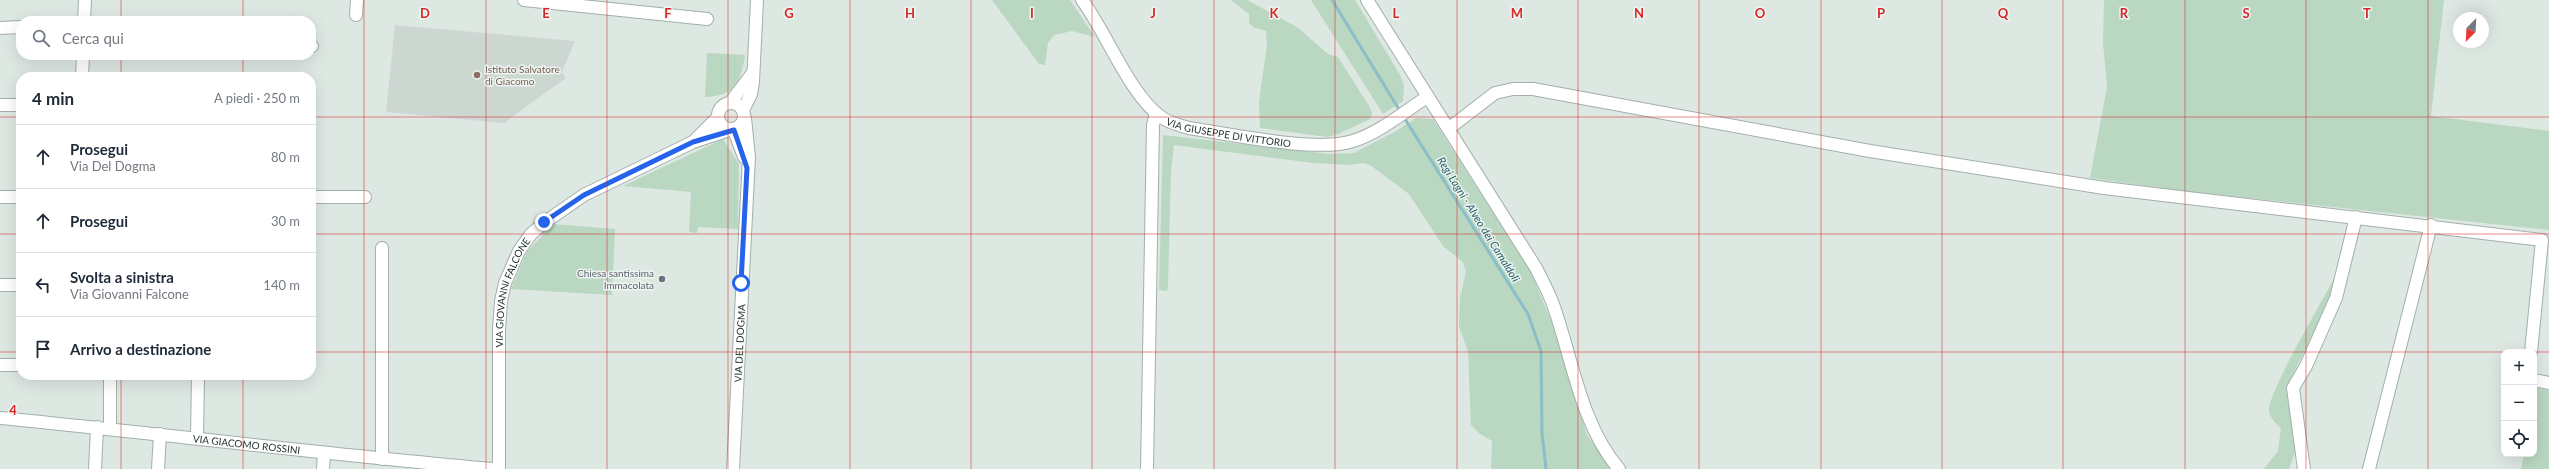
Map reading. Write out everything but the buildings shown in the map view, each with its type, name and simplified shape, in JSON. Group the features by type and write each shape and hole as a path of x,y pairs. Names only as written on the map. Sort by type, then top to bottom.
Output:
{"street":[{"path":"84,16 85,0"},
{"path":"356,15 357,0"},
{"path":"524,0 616,4 707,19"},
{"path":"732,130 741,125 751,94 757,0"},
{"name":"VIA GIUSEPPE DI VITTORIO","path":"1082,0 1142,97 1156,113 1173,124 1189,128 1328,146 1354,141 1427,97"},
{"path":"1367,0 1427,97 1450,128 1536,268 1555,308 1587,412 1599,441 1619,469"},
{"path":"0,28 16,27"},
{"path":"82,72 83,60"},
{"path":"730,103 752,74"},
{"path":"1450,128 1496,93 1513,89 1533,89 1954,165 2181,198 2431,225 2542,240 2531,349"},
{"path":"744,114 738,104 730,103 722,106 718,116 721,125 732,130 747,168"},
{"path":"0,105 16,105"},
{"path":"1147,469 1154,125 1156,113"},
{"name":"VIA DEL DOGMA","path":"733,469 748,138 744,114"},
{"name":"VIA GIOVANNI FALCONE","path":"693,142 718,116"},
{"name":"VIA GIOVANNI FALCONE","path":"499,469 499,329 501,301 505,283 519,251 531,234 570,203 693,142 732,130"},
{"path":"0,197 16,197"},
{"path":"316,197 365,197"},
{"path":"2304,469 2293,388 2306,366 2336,298 2356,217"},
{"path":"2369,469 2431,225"},
{"path":"382,248 382,459"},
{"path":"0,285 16,285"},
{"path":"0,365 16,365"},
{"path":"110,380 110,428"},
{"path":"197,438 198,380"},
{"path":"2537,381 2549,383"},
{"name":"VIA GIACOMO ROSSINI","path":"0,418 110,428 324,454 494,469"},
{"path":"95,469 97,427"},
{"path":"158,469 160,434"},
{"path":"323,469 324,454"}],"shaded area":[{"name":"Istituto Salvatore di Giacomo","path":"395,25 575,41 562,72 566,78 504,123 386,112"}],"green space":[{"path":"992,0 1070,0 1095,37 1072,31 1054,35 1048,43 1045,65 1039,64"},
{"path":"1231,0 1247,0 1297,27 1328,54 1338,57 1369,106 1372,113 1370,119 1336,135 1327,137 1260,128 1259,102 1267,44 1266,31 1253,27 1249,23 1249,14"},
{"path":"1311,0 1355,0 1400,75 1404,85 1403,101 1383,114"},
{"path":"2104,0 2444,0 2431,116 2549,131 2549,230 2184,191 2090,178 2107,87 2103,43"},
{"path":"707,53 745,55 741,73 735,86 723,94 705,97"},
{"path":"1416,118 1433,119 1531,272 1555,330 1587,435 1611,469 1491,469 1492,441 1480,434 1471,425 1468,352 1459,326 1460,298 1466,272 1463,262 1443,246 1409,194 1370,165 1363,163 1348,165 1313,163 1174,145 1171,171 1168,286 1167,291 1159,290 1163,135 1330,154 1354,153 1396,131"},
{"path":"723,139 739,164 738,229 698,227 697,233 689,232 691,192 623,186"},
{"path":"553,224 615,229 612,295 511,289 527,252"},
{"path":"2332,282 2335,284 2332,296 2286,388 2296,450 2289,469 2264,469 2278,451 2281,428 2270,415 2269,410 2271,400 2286,367"},
{"path":"2537,388 2549,390 2549,469 2521,469 2523,457 2537,457"}],"waterway":[{"name":"Regi Lagni - Alveo dei Camaldoli","path":"1332,0 1400,111"},
{"name":"Regi Lagni - Alveo dei Camaldoli","path":"1403,116 1528,314 1541,351 1542,433 1546,469"}],"place":[{"name":"Istituto Salvatore di Giacomo","path":"477,75"},
{"name":"Chiesa santissima Immacolata","path":"662,279"}],"route":[{"path":"544,222 584,195 693,142 729,130 734,130 739,140 747,168 741,283"}]}
